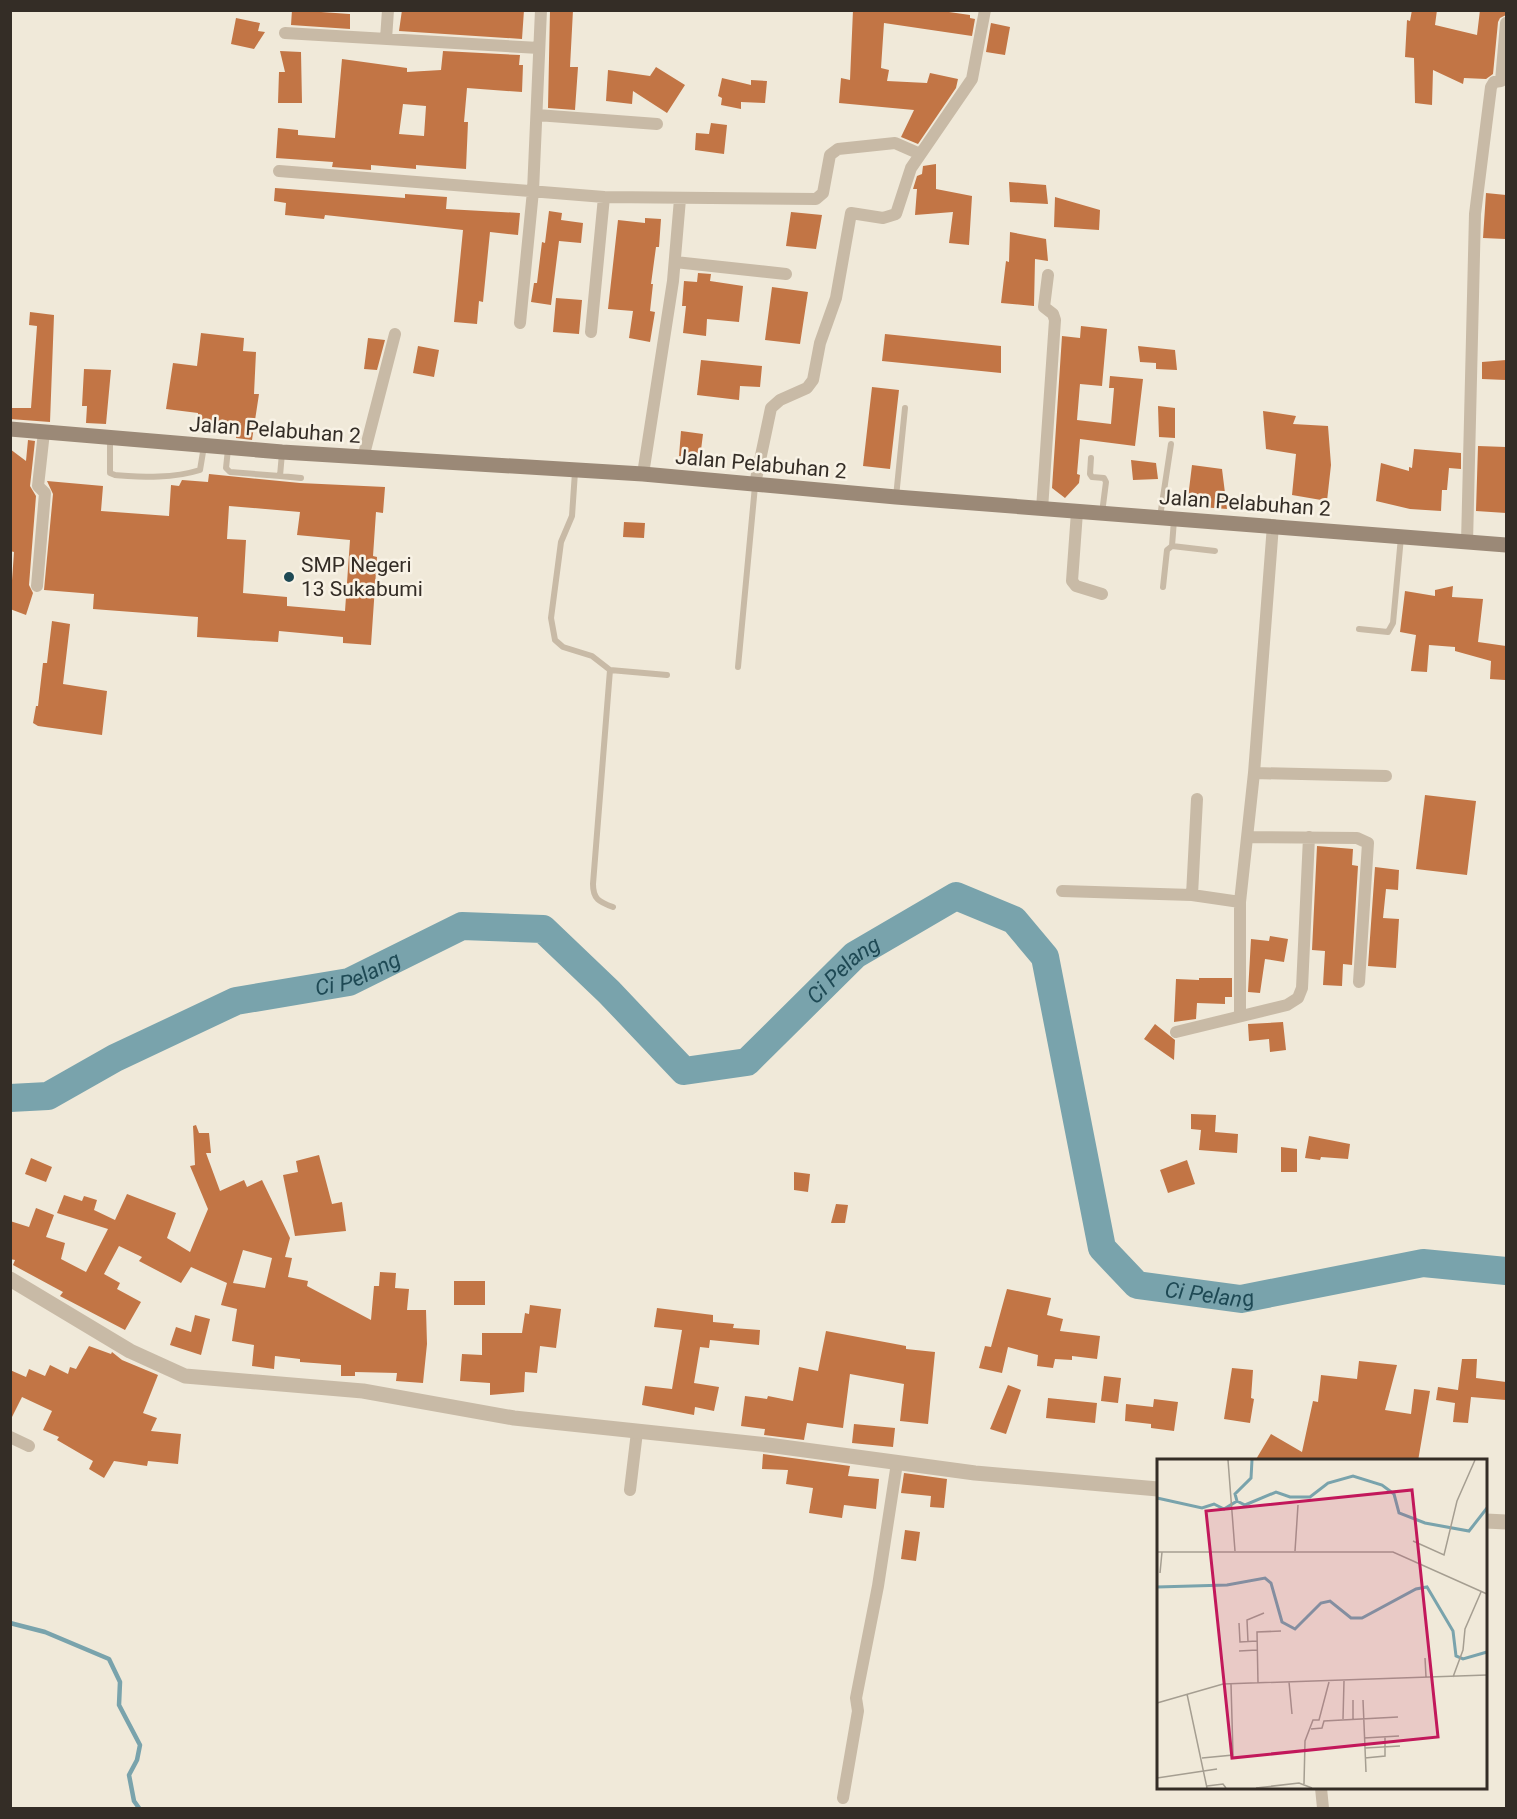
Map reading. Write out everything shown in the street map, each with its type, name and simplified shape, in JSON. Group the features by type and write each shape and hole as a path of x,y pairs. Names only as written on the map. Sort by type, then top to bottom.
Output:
{"main road":[{"name":"Jalan Pelabuhan 2","path":"10,429 363,458 643,474 1077,512 1273,525 1506,545"}],"street":[{"path":"386,39 388,10"},
{"path":"520,323 533,191 541,10"},
{"path":"755,484 771,408 780,399 807,388 813,380 820,343 836,298 851,213 883,218 896,214 904,182 920,154 972,79 985,10"},
{"path":"1467,543 1475,214 1491,87 1494,82 1501,81 1506,22"},
{"path":"285,33 539,48"},
{"path":"537,115 657,124"},
{"path":"279,171 604,197 816,199 823,193 830,155 838,149 895,143 920,154"},
{"path":"591,332 604,197"},
{"path":"643,474 675,262 680,199"},
{"path":"675,262 786,274"},
{"path":"1042,509 1055,320 1053,314 1044,307 1048,275"},
{"path":"363,458 395,334"},
{"path":"37,586 45,493 38,486 44,432"},
{"path":"1077,512 1072,582 1076,586 1102,594"},
{"path":"1240,1015 1240,902 1254,773 1273,525"},
{"path":"1254,773 1386,776"},
{"path":"1192,895 1197,800"},
{"path":"1247,837 1357,838 1368,843 1359,982"},
{"path":"1176,1032 1287,1005 1294,1002 1301,993 1309,837"},
{"path":"1062,891 1192,895 1240,902"},
{"path":"10,1279 122,1346 185,1376 363,1391 514,1418 768,1445 897,1463 1157,1489"},
{"path":"630,1490 631,1463 637,1432"},
{"path":"10,1437 29,1446"},
{"path":"843,1798 858,1711 856,1698 878,1586 897,1463"},
{"path":"1487,1521 1506,1522"},
{"path":"1321,1789 1323,1809"}],"lane":[{"path":"896,497 905,408"},
{"path":"110,438 108,467 110,473 115,475 161,478 200,470 204,446"},
{"path":"1170,444 1167,519 1172,546"},
{"path":"228,448 226,468 230,472 301,478"},
{"path":"280,476 282,452"},
{"path":"1091,458 1090,474 1092,477 1104,478 1106,482 1102,514"},
{"path":"575,469 572,516 561,542 551,628 555,640 563,647 592,656 610,670 667,675"},
{"path":"738,667 755,484"},
{"path":"1359,629 1388,632 1393,623 1401,537"},
{"path":"1163,587 1167,550 1172,546 1215,550"},
{"path":"610,670 593,894 598,902 613,907"}],"building":[{"path":"292,10 350,14 350,29 291,25"},
{"path":"402,10 524,10 522,39 399,31"},
{"path":"550,10 573,10 570,67 578,67 575,110 548,108"},
{"path":"853,10 935,10 970,15 970,18 975,19 972,36 884,23 881,68 889,70 887,81 927,83 930,73 958,79 956,88 918,144 901,137 914,110 839,103 841,78 850,80"},
{"path":"1412,10 1437,10 1435,25 1477,35 1480,10 1506,10 1506,15 1498,22 1493,74 1486,79 1464,78 1463,84 1433,70 1432,105 1415,103 1414,58 1405,57 1407,20 1410,21"},
{"path":"236,18 260,23 258,31 265,32 254,49 231,44"},
{"path":"991,23 1010,27 1005,55 986,52"},
{"path":"280,51 301,52 302,103 278,103 279,72 285,72"},
{"path":"443,51 520,55 519,65 523,65 522,92 467,88 464,122 468,122 466,169 416,165 416,169 371,165 371,170 332,167 333,162 276,158 278,128 298,130 298,135 335,138 342,59 407,68 407,72 441,70","holes":["403,104 426,106 424,136 399,134"]},
{"path":"656,67 685,85 667,113 633,91 632,104 606,101 608,70 650,76"},
{"path":"722,78 751,85 751,80 767,81 765,103 741,102 741,109 721,105 722,98 718,96"},
{"path":"711,123 727,125 724,154 695,150 696,133 709,134"},
{"path":"936,164 936,189 972,196 969,245 949,243 953,212 915,215 917,189 913,189 917,176 922,174 923,166"},
{"path":"1009,182 1046,185 1048,204 1010,202"},
{"path":"275,188 405,198 405,194 447,197 446,209 520,213 518,235 490,232 483,302 479,301 477,324 454,322 463,230 325,215 324,219 285,215 286,203 274,201"},
{"path":"1486,193 1506,195 1505,239 1483,238"},
{"path":"1055,197 1100,210 1099,230 1054,227"},
{"path":"549,211 562,213 561,220 583,223 581,243 559,241 551,305 531,302 534,283 537,283 542,242 545,243"},
{"path":"791,212 822,215 816,249 786,246"},
{"path":"645,218 661,219 659,247 656,247 651,284 653,284 650,311 655,312 650,342 629,338 633,311 608,309 618,220 645,223"},
{"path":"1010,232 1046,239 1048,261 1035,259 1034,306 1001,303 1006,261 1009,262"},
{"path":"698,273 711,274 710,281 743,286 739,322 707,319 706,336 683,333 686,306 682,306 684,281 697,282"},
{"path":"772,287 808,292 800,344 765,340"},
{"path":"556,298 582,300 579,334 553,332"},
{"path":"30,312 54,315 50,422 10,419 10,408 31,408 37,326 29,325"},
{"path":"1081,326 1107,329 1102,386 1080,384 1077,420 1111,424 1114,388 1109,388 1110,376 1143,379 1135,446 1080,439 1077,474 1080,475 1079,483 1065,498 1052,488 1062,336 1080,338"},
{"path":"201,333 244,338 243,351 256,352 254,394 259,394 252,440 236,438 237,423 198,422 198,413 166,409 173,363 197,366"},
{"path":"885,334 1001,346 1001,373 882,361"},
{"path":"368,338 385,340 377,370 364,369"},
{"path":"418,346 439,350 434,377 413,373"},
{"path":"1138,346 1175,350 1177,370 1156,369 1156,363 1140,362"},
{"path":"701,360 762,366 760,387 740,386 739,400 697,395"},
{"path":"1506,360 1506,380 1482,379 1482,362"},
{"path":"84,369 111,370 106,424 86,423 87,406 82,406"},
{"path":"872,387 899,390 890,469 863,466"},
{"path":"1158,406 1175,408 1175,438 1159,437"},
{"path":"1263,411 1296,416 1293,424 1328,426 1331,465 1327,501 1292,495 1296,454 1266,449"},
{"path":"681,431 703,434 700,458 679,456"},
{"path":"28,440 35,441 30,486 36,496 29,585 33,593 26,615 10,609 14,552 10,551 10,449 26,461"},
{"path":"1478,446 1506,447 1506,513 1476,511"},
{"path":"1414,449 1461,453 1461,469 1449,468 1447,490 1442,490 1441,511 1410,509 1376,501 1381,463 1409,471 1409,467 1412,468"},
{"path":"1131,460 1156,463 1158,479 1133,480"},
{"path":"1192,465 1222,469 1227,509 1187,506"},
{"path":"209,474 300,483 385,487 383,513 376,512 373,556 377,557 371,645 343,643 343,637 279,631 278,642 197,637 198,617 93,609 94,594 44,590 53,494 47,481 103,486 101,511 169,516 171,485 179,486 182,480 208,482","holes":["229,506 300,512 297,535 350,540 345,611 287,606 287,597 243,593 246,540 227,539"]},
{"path":"624,522 645,523 644,538 623,537"},
{"path":"1453,586 1452,597 1483,599 1478,642 1506,646 1505,680 1490,679 1491,661 1455,651 1455,647 1429,645 1427,672 1411,671 1416,635 1400,632 1405,591 1435,596 1435,590"},
{"path":"52,621 70,624 63,684 107,691 102,735 38,726 33,723 36,706 38,706 43,663 47,663"},
{"path":"1425,795 1476,801 1467,875 1416,869"},
{"path":"1317,846 1353,849 1352,865 1358,866 1352,965 1343,964 1342,986 1323,985 1325,951 1312,950"},
{"path":"1375,867 1399,870 1398,890 1386,889 1383,918 1399,919 1396,968 1368,966"},
{"path":"1270,936 1288,939 1284,962 1265,959 1260,993 1248,992 1251,939 1269,941"},
{"path":"1199,978 1232,978 1232,997 1225,997 1225,1004 1197,1003 1196,1019 1174,1022 1176,979 1199,980"},
{"path":"1283,1022 1286,1050 1270,1052 1269,1039 1249,1041 1248,1024"},
{"path":"1155,1024 1175,1040 1174,1060 1144,1039"},
{"path":"1191,1114 1216,1115 1215,1132 1238,1134 1237,1153 1199,1150 1201,1130 1191,1129"},
{"path":"196,1125 199,1133 209,1133 211,1153 206,1153 220,1191 244,1180 247,1187 262,1180 290,1238 285,1257 292,1258 288,1277 308,1281 307,1286 371,1320 374,1286 379,1286 380,1272 396,1273 395,1288 409,1289 407,1310 426,1310 427,1344 423,1383 396,1381 397,1373 355,1372 355,1376 341,1376 341,1365 300,1362 300,1359 275,1356 274,1369 252,1366 254,1345 232,1341 237,1309 221,1305 227,1283 191,1267 181,1283 139,1261 142,1257 119,1246 104,1274 120,1283 117,1289 141,1302 125,1330 60,1296 63,1292 13,1265 15,1260 10,1259 10,1221 29,1227 36,1208 54,1215 46,1237 65,1243 61,1259 86,1272 108,1229 57,1213 64,1195 82,1201 84,1196 97,1200 94,1210 115,1220 127,1194 176,1213 167,1238 190,1252 208,1209 190,1166 195,1165 193,1126","holes":["243,1250 272,1258 265,1288 233,1283"]},
{"path":"1309,1136 1350,1144 1348,1159 1305,1158"},
{"path":"1281,1147 1297,1149 1297,1172 1281,1172"},
{"path":"319,1155 332,1204 342,1202 346,1231 295,1236 283,1175 298,1172 296,1161"},
{"path":"31,1158 52,1167 46,1182 25,1174"},
{"path":"1187,1160 1195,1184 1168,1193 1160,1170"},
{"path":"794,1172 810,1174 808,1192 794,1190"},
{"path":"836,1204 848,1205 845,1223 831,1223"},
{"path":"454,1281 485,1281 485,1305 454,1305"},
{"path":"1007,1289 1051,1298 1047,1315 1063,1319 1060,1331 1100,1336 1097,1359 1072,1356 1072,1360 1055,1359 1053,1368 1037,1366 1038,1355 1008,1347 1002,1373 979,1368 985,1346 991,1347"},
{"path":"530,1305 561,1309 556,1348 540,1346 537,1373 525,1372 524,1392 490,1395 490,1383 460,1381 462,1354 482,1355 482,1333 522,1333 525,1313 529,1314"},
{"path":"657,1308 713,1315 713,1322 734,1324 733,1328 760,1330 759,1345 710,1340 709,1348 700,1347 694,1383 719,1387 714,1411 695,1407 694,1415 642,1405 645,1386 672,1389 682,1330 654,1327"},
{"path":"195,1315 210,1319 201,1355 170,1345 176,1327 191,1332"},
{"path":"826,1331 906,1346 906,1349 935,1352 928,1424 900,1421 904,1384 850,1374 843,1428 807,1423 804,1440 764,1435 765,1429 741,1426 745,1396 767,1399 768,1396 793,1401 799,1367 818,1371"},
{"path":"89,1346 111,1354 112,1352 122,1360 158,1375 143,1413 157,1418 151,1431 181,1434 178,1464 148,1461 147,1466 114,1461 104,1478 89,1469 93,1461 57,1440 59,1437 43,1430 52,1411 22,1397 10,1421 10,1370 26,1377 29,1369 45,1376 50,1365 68,1374 70,1367 76,1369"},
{"path":"1462,1359 1477,1359 1476,1378 1506,1382 1506,1400 1471,1397 1468,1423 1453,1422 1455,1403 1436,1400 1438,1387 1458,1390"},
{"path":"1359,1361 1397,1365 1385,1410 1411,1414 1414,1389 1430,1391 1418,1459 1256,1459 1271,1434 1302,1452 1313,1401 1318,1402 1321,1375 1357,1379"},
{"path":"1232,1368 1253,1370 1251,1398 1254,1399 1250,1423 1224,1419"},
{"path":"1104,1376 1121,1378 1118,1403 1101,1401"},
{"path":"1008,1385 1021,1390 1006,1434 990,1429"},
{"path":"1048,1398 1097,1403 1095,1423 1046,1418"},
{"path":"1154,1399 1178,1402 1174,1431 1151,1428 1151,1424 1125,1421 1126,1404 1153,1407"},
{"path":"854,1424 895,1428 893,1447 852,1443"},
{"path":"763,1454 850,1466 848,1476 879,1479 876,1509 844,1505 842,1518 809,1513 813,1488 786,1484 788,1470 762,1469"},
{"path":"904,1473 947,1479 944,1508 930,1507 931,1496 901,1493"},
{"path":"905,1530 920,1532 916,1561 901,1559"}],"waterway":[{"name":"Ci Pelang","path":"10,1098 48,1096 115,1058 236,1001 349,982 462,926 543,929 609,992 684,1071 747,1062 855,955 956,896 1014,920 1045,957 1102,1248 1137,1285 1241,1299 1423,1263 1506,1271"},
{"path":"10,1623 45,1632 109,1659 120,1682 119,1705 140,1745 137,1760 129,1775 134,1801 139,1808"}],"place":[{"name":"SMP Negeri 13 Sukabumi","path":"289,577"}]}
